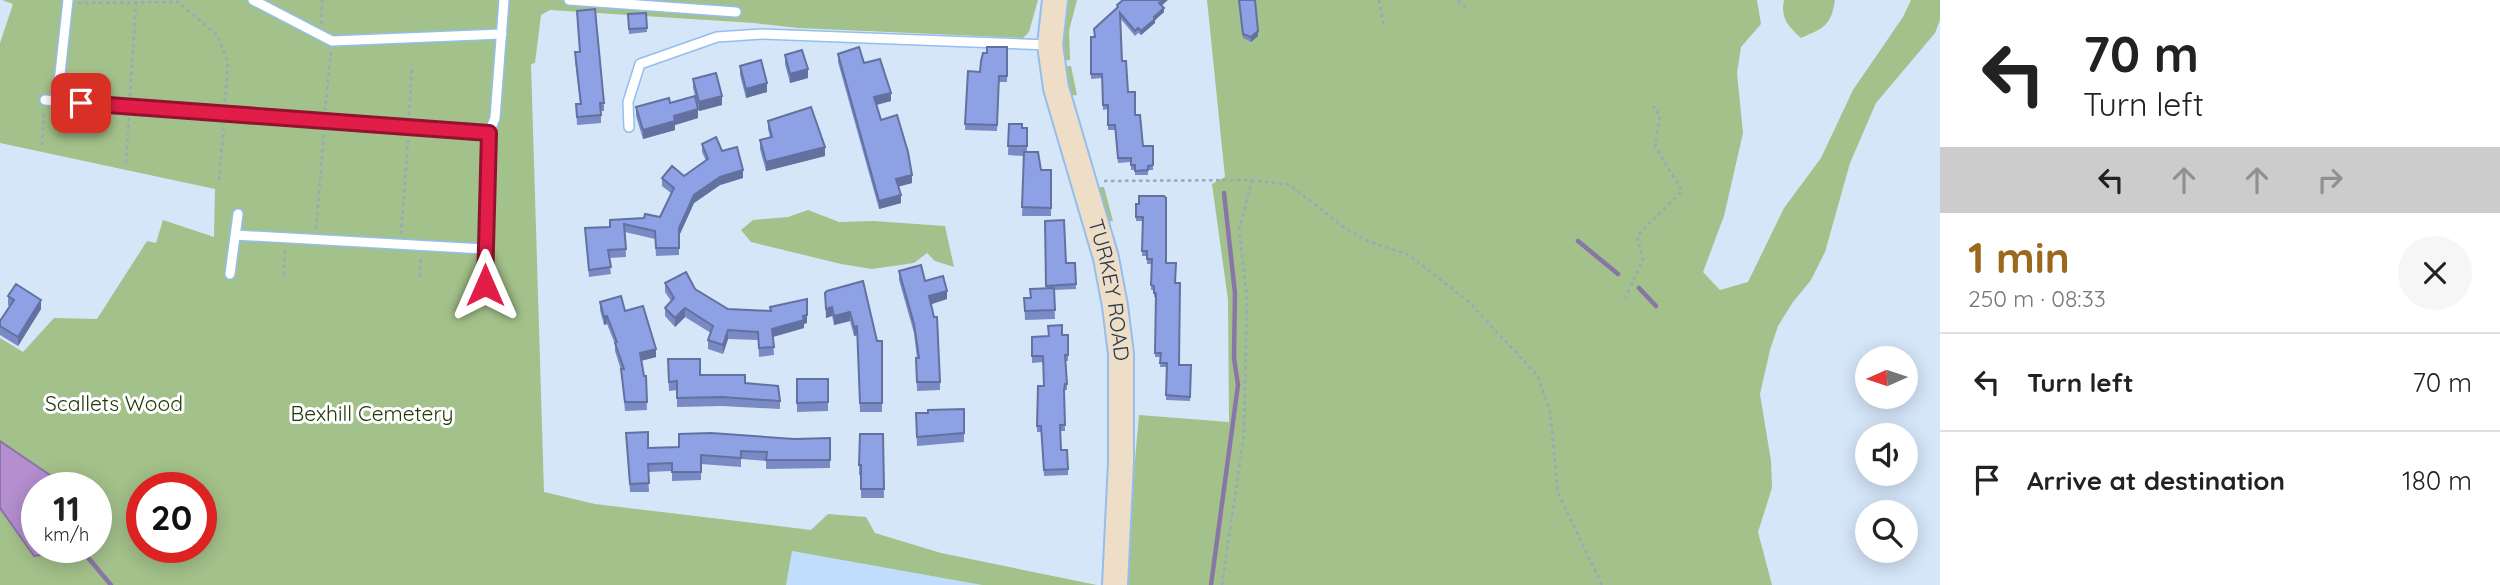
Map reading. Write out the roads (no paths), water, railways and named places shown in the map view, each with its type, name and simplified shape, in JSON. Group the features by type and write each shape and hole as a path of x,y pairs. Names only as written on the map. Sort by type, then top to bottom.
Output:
{"street":[{"name":"TURKEY ROAD","path":"1055,0 1050,45 1056,88 1106,258 1121,354 1121,462 1115,585"}],"lane":[{"path":"253,0 332,41 502,34"},
{"path":"485,285 489,133 495,118 505,0"},
{"path":"569,0 736,12"},
{"path":"57,101 68,1"},
{"path":"629,127 628,102 640,64 717,37 762,34 1050,45"},
{"path":"45,100 489,133"},
{"path":"230,274 237,214"},
{"path":"235,235 484,249"}],"waterway":[{"path":"1211,585 1238,385 1234,358 1235,293 1224,193"},
{"path":"1578,241 1618,274"},
{"path":"1639,288 1656,306"},
{"path":"93,563 111,585"}],"park label":[{"name":"Scallets Wood","path":"114,404"},
{"name":"Bexhill Cemetery","path":"372,414"}]}
